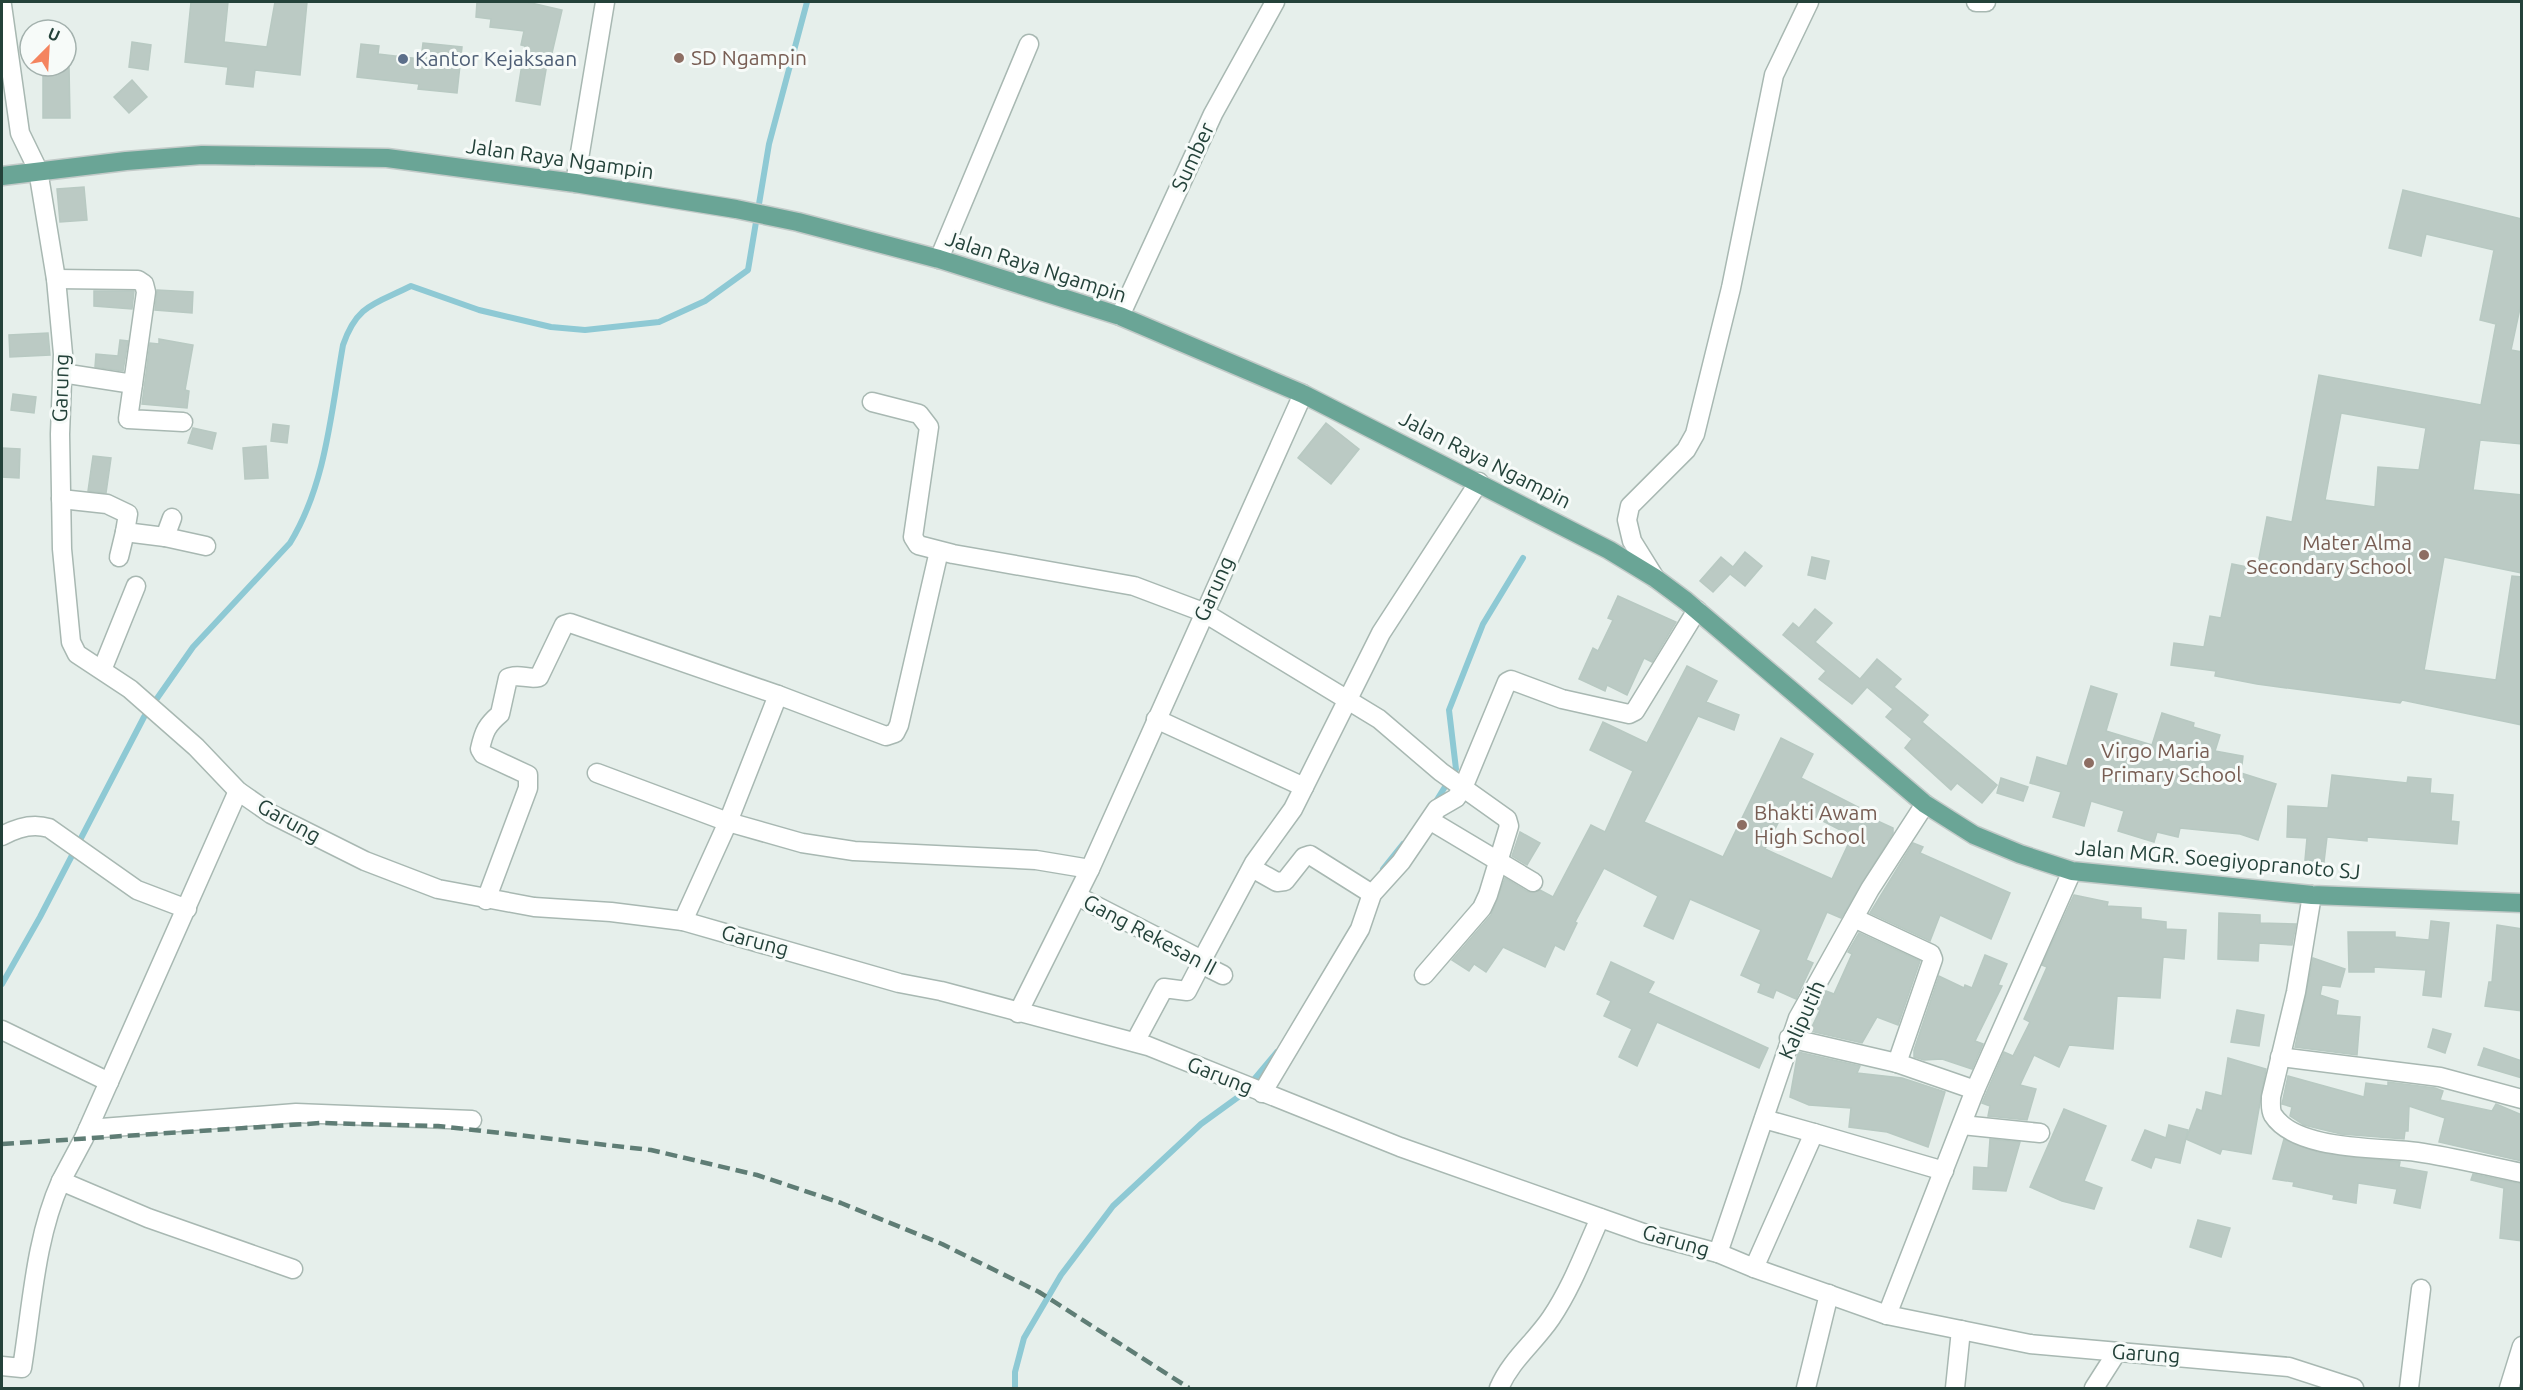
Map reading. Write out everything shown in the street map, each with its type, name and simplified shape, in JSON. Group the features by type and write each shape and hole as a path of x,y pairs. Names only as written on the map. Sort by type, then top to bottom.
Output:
{"main road":[{"name":"Jalan Raya Ngampin","path":"2,176 38,170 202,155 387,158 575,183 774,217 939,259 1120,316 1303,394 1609,550 1655,578 1697,610 1925,804"},
{"name":"Jalan MGR. Soegiyopranoto SJ","path":"1925,804 1974,835 2020,854 2072,871 2312,894 2522,903"}],"street":[{"path":"575,183 605,2"},
{"name":"Sumber","path":"1120,316 1213,114 1275,2"},
{"path":"1655,578 1632,541 1627,520 1630,506 1686,450 1695,435 1731,288 1774,75 1809,2"},
{"path":"1976,2 1986,2"},
{"name":"Garung","path":"2,5 20,133 38,170 56,279 62,373 60,434 62,549 71,642 77,654 142,699 196,747 238,791 271,814 365,861 438,889 534,908 611,912 682,921 899,983 941,991 1135,1042 1400,1147 1600,1218 1718,1253 1754,1268 1887,1314 2030,1344 2289,1367 2354,1389"},
{"path":"939,259 1029,44"},
{"path":"56,279 138,280 144,285 146,292 128,419 183,422"},
{"path":"62,373 133,384"},
{"name":"Garung","path":"1018,1013 1090,869 1203,612 1303,394"},
{"path":"873,402 919,414 925,418 929,427 913,537 918,545 1134,586 1203,612 1379,719 1441,772 1507,819 1509,826 1482,908 1424,975"},
{"path":"1135,1042 1164,988 1187,991 1252,868 1293,809 1347,699 1400,600 1479,482"},
{"path":"61,499 107,504 128,514 119,557"},
{"path":"165,537 172,518"},
{"path":"125,532 165,537 206,546"},
{"path":"486,900 528,788 528,775 483,754 480,749 485,728 490,720 500,714 508,678 515,675 539,677 564,625 570,623 778,695 885,736 895,733 899,726 939,550"},
{"path":"102,670 136,586"},
{"path":"1262,1093 1360,929 1366,890 1401,862 1437,809 1456,798 1463,788 1507,682 1511,680 1562,699 1629,714 1635,711 1697,610"},
{"path":"682,921 728,822 778,695"},
{"path":"1156,719 1304,787"},
{"path":"597,773 728,822 802,843 854,851 1012,858 1090,869"},
{"path":"2,1366 22,1368 48,1209 88,1129 238,791"},
{"name":"Kaliputih","path":"1718,1253 1789,1038 1854,918 1925,804"},
{"path":"1431,821 1496,862 1533,882"},
{"path":"2,836 40,825 76,846 137,890 187,909"},
{"path":"1252,868 1277,882 1285,881 1304,857 1310,855 1366,890"},
{"path":"1887,1314 1975,1090 2072,871"},
{"path":"2312,894 2296,992 2271,1097 2271,1113 2281,1124 2309,1138 2335,1145 2417,1152 2522,1173"},
{"name":"Gang Rekesan II","path":"1077,896 1223,975"},
{"path":"1854,918 1931,954 1933,958 1897,1063"},
{"path":"2,1030 109,1082"},
{"path":"1789,1038 1897,1063 1975,1090"},
{"path":"2280,1057 2440,1077 2522,1099"},
{"path":"88,1129 296,1113 472,1120"},
{"path":"1764,1119 1944,1171"},
{"path":"1962,1125 2040,1133"},
{"path":"1754,1268 1814,1134"},
{"path":"61,1181 148,1218 293,1269"},
{"path":"1499,1389 1505,1374 1550,1320 1563,1298 1600,1218"},
{"path":"2409,1389 2421,1289"},
{"path":"1806,1389 1829,1294"},
{"path":"1955,1389 1961,1330"},
{"path":"2509,1389 2522,1346"},
{"path":"2094,1389 2117,1352"}],"building":[{"path":"191,2 228,2 224,42 267,47 275,2 307,2 300,75 255,70 253,87 226,84 228,67 185,62"},
{"path":"477,2 527,2 562,10 552,53 549,52 540,105 516,101 525,46 521,45 524,31 490,27 491,19 476,17"},
{"path":"132,42 151,45 148,70 129,67"},
{"path":"423,43 462,47 457,93 418,89 419,84 357,77 361,44 379,46 378,54 421,59"},
{"path":"43,78 69,78 70,118 43,118"},
{"path":"132,80 147,97 129,113 114,97"},
{"path":"84,187 87,220 60,222 57,189"},
{"path":"2403,190 2522,219 2522,299 2511,350 2522,352 2522,444 2480,440 2473,490 2522,495 2522,573 2444,557 2424,670 2496,680 2512,576 2522,577 2522,725 2402,700 2400,703 2257,684 2215,676 2216,671 2171,665 2174,643 2204,647 2210,616 2221,618 2232,564 2257,569 2267,517 2292,522 2319,375 2481,405 2496,324 2480,320 2494,250 2426,234 2421,256 2389,248","holes":["2341,413 2426,428 2419,470 2378,467 2375,507 2325,500"]},
{"path":"157,290 193,292 192,313 155,310"},
{"path":"94,291 134,291 132,309 94,306"},
{"path":"48,333 50,355 10,357 9,335"},
{"path":"159,339 193,345 185,390 189,391 187,408 142,404 150,343 159,344"},
{"path":"120,340 128,341 123,371 95,367 96,354 118,356"},
{"path":"13,394 36,397 34,413 11,410"},
{"path":"1326,423 1359,449 1331,484 1298,458"},
{"path":"273,424 289,426 287,443 271,441"},
{"path":"193,428 216,433 212,449 188,443"},
{"path":"266,446 268,478 245,479 243,448"},
{"path":"2,448 20,449 19,478 2,477"},
{"path":"93,456 111,458 106,493 88,491"},
{"path":"1745,552 1762,566 1745,586 1730,574 1713,592 1700,581 1721,557 1733,567"},
{"path":"1812,557 1829,561 1825,579 1808,575"},
{"path":"1618,596 1676,622 1652,662 1644,658 1627,695 1607,685 1605,691 1579,679 1593,648 1598,651 1613,620 1608,618"},
{"path":"1815,609 1832,623 1815,642 1860,679 1877,659 1901,679 1894,687 1928,715 1922,722 1997,785 1982,803 1957,783 1951,790 1905,748 1912,739 1886,717 1893,709 1867,687 1852,704 1819,679 1826,671 1783,635 1793,623 1799,628"},
{"path":"1687,666 1717,681 1706,702 1739,715 1734,730 1698,716 1644,822 1723,857 1781,738 1813,754 1801,778 1862,809 1860,813 1893,828 1893,833 1841,918 1827,912 1806,960 1813,963 1796,999 1776,990 1773,998 1758,992 1761,984 1741,975 1761,930 1690,899 1673,939 1644,926 1658,896 1604,868 1575,922 1577,923 1564,950 1555,945 1545,967 1503,947 1486,972 1474,964 1469,971 1452,960 1491,915 1505,878 1528,892 1540,890 1553,897 1591,825 1605,832 1633,771 1590,750 1603,722 1647,743","holes":["1788,803 1852,836 1832,879 1765,849"]},
{"path":"2091,686 2117,694 2106,731 2152,745 2162,713 2194,723 2193,727 2220,735 2215,751 2243,756 2241,773 2276,784 2258,840 2240,834 2180,828 2178,837 2157,832 2154,842 2118,831 2124,811 2091,801 2084,826 2053,817 2061,792 2030,783 2037,757 2067,766"},
{"path":"2332,775 2407,783 2408,777 2431,779 2430,793 2453,795 2451,821 2459,822 2457,844 2367,837 2367,841 2327,837 2324,862 2305,860 2307,838 2287,837 2288,806 2328,808"},
{"path":"2001,778 2028,787 2023,801 1997,793"},
{"path":"1520,832 1540,843 1527,865 1512,856"},
{"path":"1913,843 1923,847 1920,853 2010,893 1991,939 1940,915 1930,941 1870,913"},
{"path":"2074,895 2108,902 2107,906 2141,908 2141,919 2166,922 2166,929 2186,930 2184,959 2163,957 2160,998 2117,996 2113,1049 2069,1045 2059,1067 2034,1055 2020,1085 2036,1089 2027,1120 1988,1116 1990,1106 1982,1103 2004,1052 2013,1056 2030,1022 2024,1019 2047,967 2042,965"},
{"path":"2219,913 2260,915 2260,923 2296,924 2292,945 2259,943 2258,961 2218,959"},
{"path":"2431,921 2449,923 2441,997 2423,995 2426,970 2374,967 2374,972 2349,972 2348,932 2395,932 2395,937 2429,940"},
{"path":"2497,925 2522,929 2522,1011 2485,1006 2489,982 2492,982"},
{"path":"1859,933 1920,961 1898,1025 1877,1017 1862,1043 1810,1031 1820,1010 1816,1008 1826,991 1834,994 1852,954 1848,952"},
{"path":"1985,955 2007,964 1998,985 2002,986 1975,1041 1983,1044 1972,1069 1942,1059 1924,1060 1914,1057 1914,1050 1939,976 1964,988 1965,985 1972,988"},
{"path":"2313,958 2345,969 2340,987 2322,985 2320,995 2338,1001 2336,1015 2360,1017 2357,1055 2295,1047"},
{"path":"1611,962 1654,982 1648,993 1768,1048 1759,1068 1657,1022 1637,1066 1619,1057 1632,1029 1604,1016 1611,1001 1597,994"},
{"path":"2237,1010 2264,1015 2259,1046 2231,1042"},
{"path":"2433,1029 2451,1034 2445,1053 2428,1047"},
{"path":"2484,1048 2522,1061 2522,1078 2478,1065"},
{"path":"1798,1052 1860,1066 1857,1073 1902,1078 1945,1092 1928,1147 1887,1132 1849,1127 1851,1108 1809,1105 1790,1097"},
{"path":"2228,1058 2266,1069 2251,1154 2222,1149 2220,1154 2186,1139 2197,1109 2202,1111 2206,1092 2222,1096"},
{"path":"2288,1076 2364,1097 2366,1083 2388,1086 2388,1082 2435,1088 2443,1091 2440,1100 2492,1111 2496,1104 2522,1115 2522,1161 2439,1142 2445,1118 2409,1106 2408,1131 2405,1131 2404,1139 2341,1134 2304,1125 2290,1116 2292,1107 2282,1104"},
{"path":"2064,1109 2106,1126 2084,1181 2102,1188 2094,1209 2062,1201 2030,1187"},
{"path":"2169,1125 2188,1130 2180,1163 2155,1157 2151,1168 2132,1160 2145,1130 2166,1138"},
{"path":"1990,1139 2020,1142 2006,1191 1973,1189 1974,1167 1988,1168"},
{"path":"2284,1139 2317,1152 2400,1162 2399,1167 2427,1172 2420,1208 2394,1203 2397,1189 2358,1183 2356,1203 2333,1199 2334,1195 2293,1186 2294,1182 2273,1179"},
{"path":"2473,1174 2522,1184 2522,1241 2500,1238 2504,1188 2471,1180"},
{"path":"2198,1220 2230,1228 2221,1257 2190,1247"}],"waterway":[{"path":"2,984 40,917 144,717 193,647 290,543 312,497 326,447 343,345 354,321 377,302 411,286 479,310 551,327 585,330 659,322 705,301 748,270 769,144 807,2"},
{"path":"1435,803 1456,769 1449,710 1483,624 1523,558"},
{"path":"1383,869 1403,844"},
{"path":"1015,1388 1015,1372 1024,1338 1061,1275 1113,1206 1201,1124 1241,1095 1277,1052"}],"railway":[{"path":"2,1144 321,1123 438,1126 651,1150 757,1175 841,1203 942,1244 1039,1292 1189,1388"}],"place":[{"name":"SD Ngampin","path":"679,58"},
{"name":"Kantor Kejaksaan","path":"403,59"},
{"name":"Mater Alma Secondary School","path":"2424,555"},
{"name":"Virgo Maria Primary School","path":"2089,763"},
{"name":"Bhakti Awam High School","path":"1742,825"}]}
